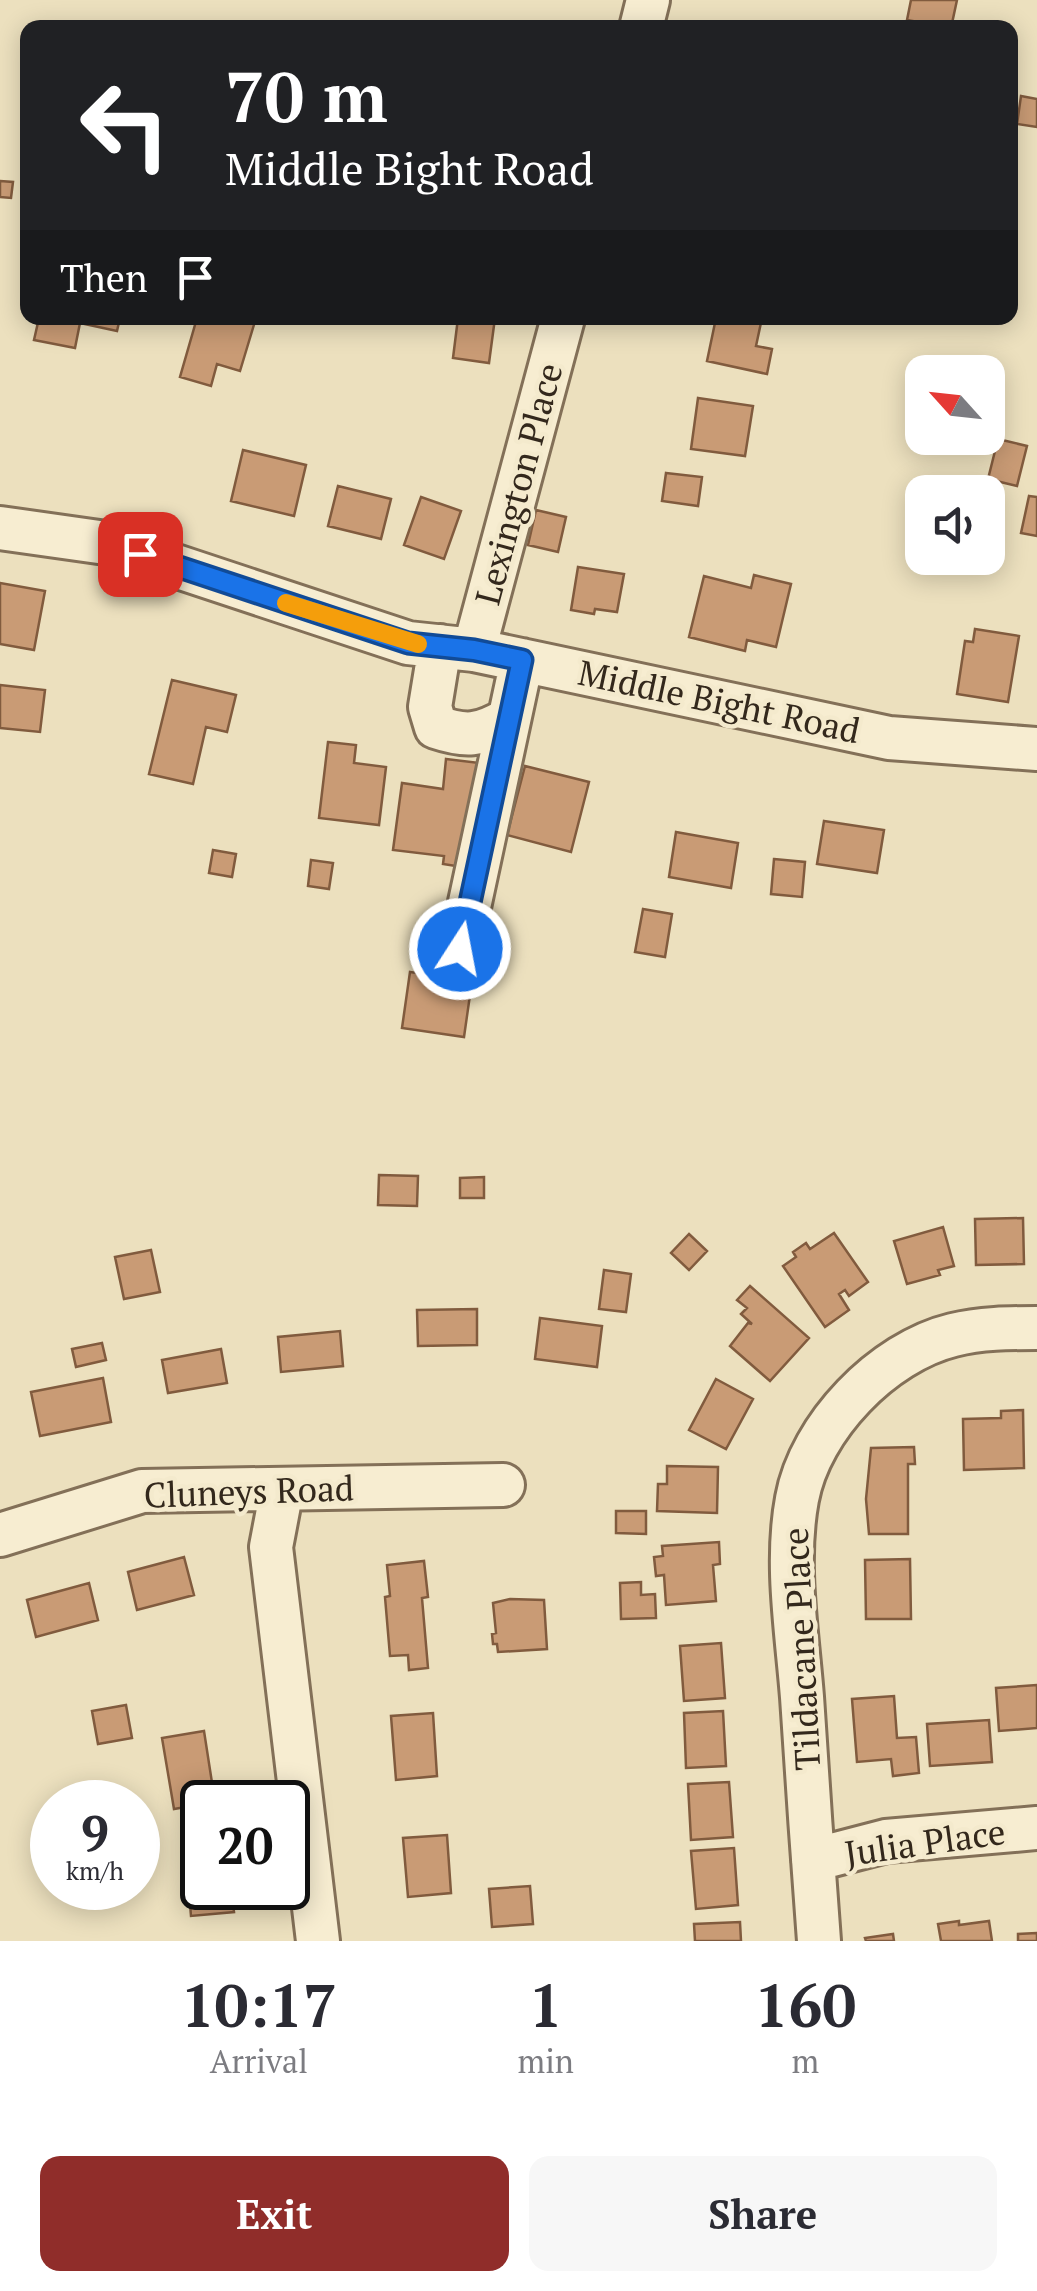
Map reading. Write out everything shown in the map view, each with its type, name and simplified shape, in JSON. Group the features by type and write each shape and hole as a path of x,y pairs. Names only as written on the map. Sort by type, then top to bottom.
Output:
{"street":[{"name":"Lexington Place","path":"506,720 484,734 456,734 436,727 430,707 457,648 561,325"},
{"name":"Middle Bight Road","path":"0,528 106,544 408,643 522,660 888,738 1037,749"},
{"path":"460,949 506,720 522,660"},
{"name":"Tildacane Place","path":"819,1941 793,1538 797,1497 810,1458 828,1426 850,1400 908,1355 952,1335 1037,1328"},
{"name":"Cluneys Road","path":"0,1535 142,1491 503,1485"},
{"path":"282,1489 271,1547 318,1941"},
{"name":"Julia Place","path":"813,1860 886,1842 1037,1828"}],"building":[{"path":"911,0 957,0 953,20 907,20"},
{"path":"1021,96 1037,99 1037,127 1018,124"},
{"path":"0,181 13,182 11,198 0,197"},
{"path":"37,325 80,325 75,348 34,340"},
{"path":"89,325 118,325 117,331"},
{"path":"195,325 254,325 240,371 217,364 211,386 180,377"},
{"path":"457,325 494,325 489,363 453,358"},
{"path":"715,325 760,325 756,346 772,349 767,374 707,361"},
{"path":"698,398 753,406 745,456 691,449"},
{"path":"1005,441 1027,446 1017,486 1005,483 1005,475 989,475 994,455 1005,455"},
{"path":"243,450 306,465 294,516 231,501"},
{"path":"666,473 702,477 698,506 662,501"},
{"path":"338,486 391,499 381,539 328,526"},
{"path":"1029,496 1037,497 1037,536 1021,533"},
{"path":"421,497 461,511 444,559 404,545"},
{"path":"536,510 566,517 558,552 528,545"},
{"path":"578,567 624,574 617,612 571,610"},
{"path":"754,575 791,584 776,647 747,640 745,651 689,637 704,576 751,588"},
{"path":"0,583 45,591 34,650 0,644"},
{"path":"975,629 1019,636 1008,702 957,694 965,641 973,642"},
{"path":"172,680 236,695 227,732 206,727 193,784 149,774"},
{"path":"0,685 45,690 40,732 0,728"},
{"path":"328,742 356,745 354,763 386,767 379,825 319,818"},
{"path":"446,759 488,764 475,869 443,864 444,856 393,850 402,783 443,789"},
{"path":"525,766 589,782 571,852 507,835"},
{"path":"824,821 884,830 877,873 817,864"},
{"path":"676,832 738,843 731,888 669,877"},
{"path":"213,850 236,854 232,877 209,873"},
{"path":"774,859 805,862 802,897 771,894"},
{"path":"311,860 333,863 329,889 308,886"},
{"path":"643,909 672,914 665,957 635,952"},
{"path":"410,972 472,981 464,1037 402,1028"},
{"path":"379,1175 418,1176 417,1206 378,1205"},
{"path":"484,1177 484,1198 460,1198 460,1178"},
{"path":"1023,1218 1024,1264 976,1265 975,1219"},
{"path":"943,1227 954,1266 938,1270 940,1275 907,1284 894,1241"},
{"path":"834,1233 868,1282 849,1296 845,1290 839,1294 849,1310 825,1327 783,1266 806,1243 810,1249"},
{"path":"689,1234 707,1251 689,1270 671,1253"},
{"path":"151,1250 160,1292 124,1299 115,1257"},
{"path":"604,1270 631,1274 626,1312 599,1309"},
{"path":"750,1286 809,1338 770,1381 730,1346 748,1323 752,1324 741,1314 747,1308 737,1300"},
{"path":"477,1309 477,1345 418,1346 417,1310"},
{"path":"540,1318 602,1326 597,1367 535,1359"},
{"path":"340,1331 343,1366 281,1372 278,1337"},
{"path":"102,1343 106,1360 76,1367 72,1349"},
{"path":"221,1349 227,1383 168,1393 162,1360"},
{"path":"103,1378 111,1422 40,1436 31,1392"},
{"path":"716,1379 753,1399 726,1449 689,1430"},
{"path":"1023,1410 1024,1468 964,1470 963,1419 1001,1418 1001,1411"},
{"path":"914,1447 915,1464 908,1464 908,1534 869,1534 866,1499 871,1448"},
{"path":"667,1466 718,1467 717,1513 657,1511 658,1484 667,1484"},
{"path":"616,1511 646,1511 646,1534 616,1533"},
{"path":"719,1542 720,1564 713,1565 716,1601 666,1605 664,1575 656,1576 654,1557 663,1556 662,1546"},
{"path":"184,1557 194,1595 137,1610 128,1572"},
{"path":"910,1559 911,1619 866,1619 865,1560"},
{"path":"424,1561 428,1597 422,1598 428,1668 409,1670 408,1655 390,1656 385,1597 390,1596 387,1565"},
{"path":"641,1582 641,1595 655,1594 656,1618 621,1619 620,1583"},
{"path":"89,1583 98,1620 36,1637 27,1600"},
{"path":"544,1600 547,1649 498,1652 497,1644 493,1644 493,1603"},
{"path":"721,1643 725,1698 684,1701 680,1646"},
{"path":"1037,1685 1037,1728 999,1731 996,1688"},
{"path":"894,1696 897,1738 916,1737 919,1773 893,1776 891,1759 857,1762 852,1699"},
{"path":"126,1705 132,1738 98,1744 92,1711"},
{"path":"723,1711 726,1766 686,1768 684,1713"},
{"path":"433,1713 437,1776 396,1780 391,1716"},
{"path":"989,1720 992,1762 930,1766 927,1724"},
{"path":"204,1731 212,1780 180,1780 180,1808 174,1809 162,1738"},
{"path":"729,1782 733,1837 691,1840 688,1784"},
{"path":"447,1835 451,1893 408,1897 403,1838"},
{"path":"734,1848 738,1905 696,1909 691,1851"},
{"path":"530,1886 533,1924 492,1927 489,1889"},
{"path":"190,1910 234,1912 191,1916"},
{"path":"959,1921 959,1925 989,1921 992,1941 941,1941 938,1924"},
{"path":"740,1922 741,1941 695,1941 694,1924"},
{"path":"1037,1933 1037,1941 1018,1941 1018,1934"},
{"path":"893,1934 894,1941 865,1938"}],"slow traffic":[{"path":"286,603 418,644"}],"route":[{"path":"140,554 408,643 522,660 506,720 460,949"}]}
